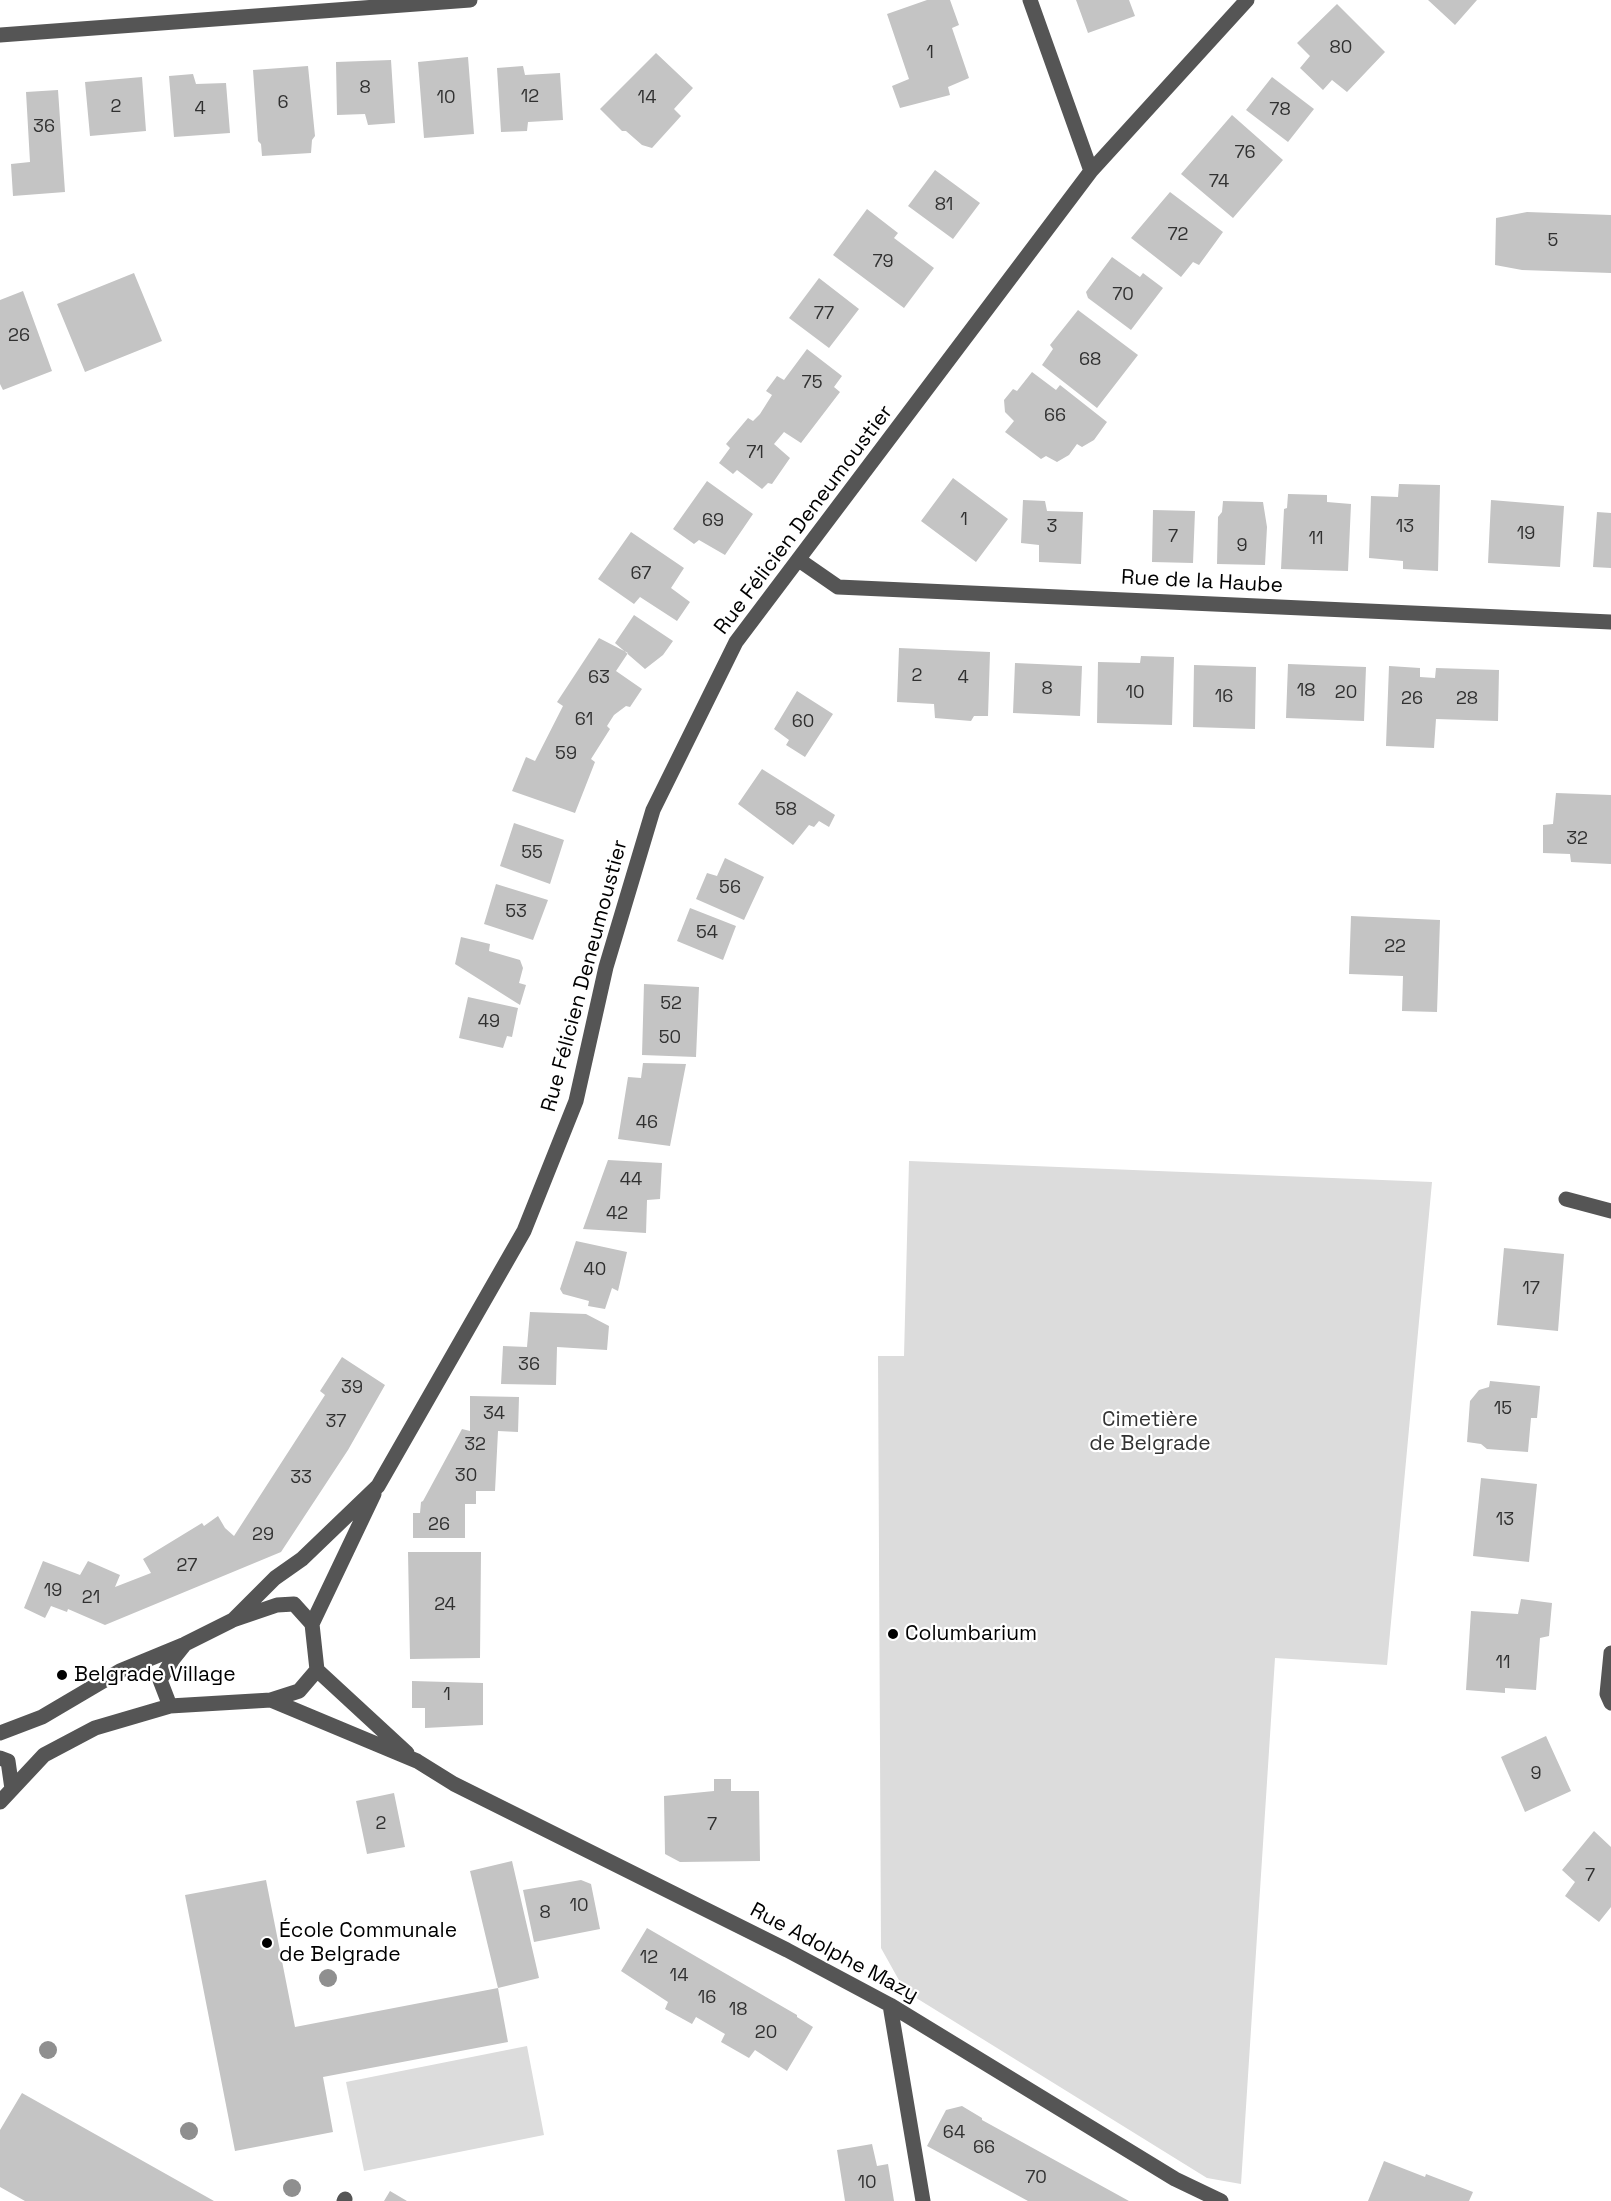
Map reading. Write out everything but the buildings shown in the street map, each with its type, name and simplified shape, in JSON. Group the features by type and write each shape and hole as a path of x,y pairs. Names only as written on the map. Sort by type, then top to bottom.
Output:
{"street":[{"path":"0,35 470,0"},
{"path":"1030,0 1091,171"},
{"name":"Rue Félicien Deneumoustier","path":"233,1620 275,1578 302,1559 378,1486 524,1231 576,1101 606,967 653,810 736,642 1091,171 1247,0"},
{"name":"Rue de la Haube","path":"799,560 838,587 1611,622"},
{"path":"1566,1199 1611,1211"},
{"path":"0,1802 44,1755 95,1728 170,1706 271,1700 299,1691 317,1670 312,1624 378,1486"},
{"name":"Rue Félicien Deneumoustier","path":"170,1706 159,1680 185,1644 233,1620 277,1605 294,1604 312,1624"},
{"path":"0,1733 42,1717 120,1671 185,1644"},
{"path":"1611,1653 1607,1694 1611,1703"},
{"name":"Rue Adolphe Mazy","path":"317,1670 417,1761"},
{"name":"Rue Adolphe Mazy","path":"271,1700 417,1761 454,1784 787,1950 890,2005 1175,2179 1221,2201"},
{"path":"0,1758 8,1761 12,1789"},
{"path":"890,2005 923,2201"}],"green space":[{"name":"Cimetière de Belgrade","path":"909,1161 1432,1182 1387,1665 1275,1658 1241,2184 1207,2178 905,1991 881,1948 878,1356 904,1356"},
{"path":"527,2046 544,2135 364,2171 346,2082"}],"place":[{"name":"Columbarium","path":"893,1634"},
{"name":"Belgrade Village","path":"62,1675"},
{"name":"École Communale de Belgrade","path":"267,1943"}]}
